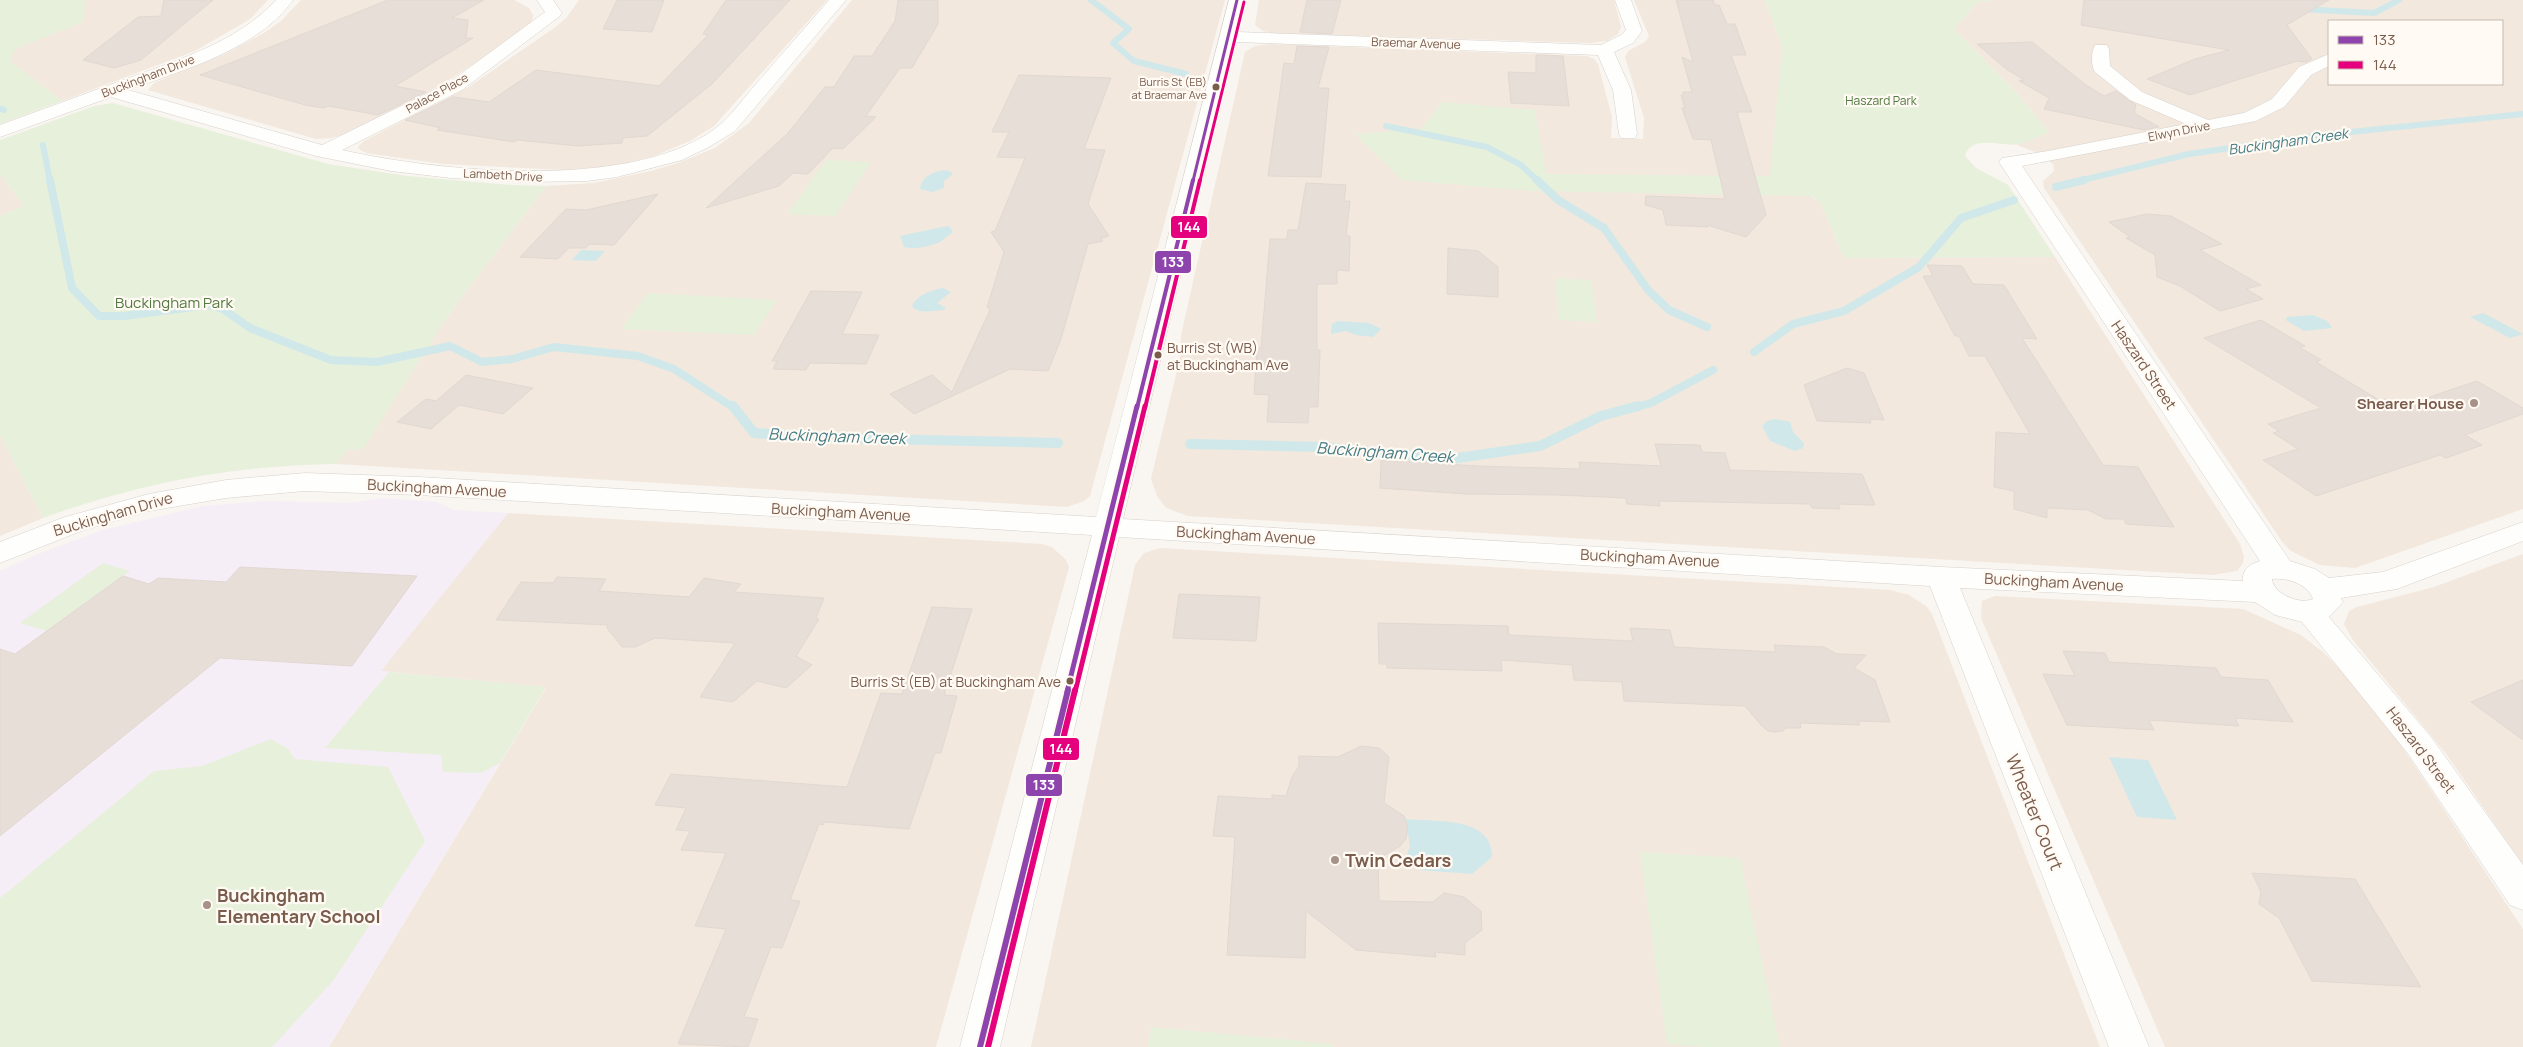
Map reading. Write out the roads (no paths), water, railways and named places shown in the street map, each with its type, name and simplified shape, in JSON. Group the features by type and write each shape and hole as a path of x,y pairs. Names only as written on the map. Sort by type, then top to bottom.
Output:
{"street":[{"name":"Buckingham Drive","path":"0,131 188,62 231,41 262,22 285,0"},
{"name":"Palace Place","path":"323,152 456,86 554,13 545,0"},
{"name":"Lambeth Drive","path":"110,91 323,152 413,169 524,177 585,176 621,171 663,160 694,148 728,127 838,0"},
{"path":"980,1047 1238,0"},
{"path":"1623,0 1634,31 1627,39 1604,50 1611,60 1628,118 1628,134"},
{"name":"Braemar Avenue","path":"1228,37 1604,50"},
{"path":"2101,49 2101,68 2136,96 2207,126"},
{"name":"Elwyn Drive","path":"2009,162 2048,157 2249,116 2278,102 2305,70 2328,59"},
{"name":"Haszard Street","path":"2009,162 2280,568"},
{"name":"Buckingham Avenue","path":"229,487 307,482 419,486 1941,577 2262,592"},
{"name":"Buckingham Drive","path":"0,553 76,522 124,507 178,495 229,487"},
{"path":"2318,601 2309,578 2280,568 2269,568 2257,574 2257,585 2262,592 2279,605 2302,612 2318,601 2326,588 2355,587 2387,582 2523,531"},
{"name":"Wheater Court","path":"1941,577 2130,1047"},
{"name":"Haszard Street","path":"2318,601 2317,622 2420,746 2523,894"}],"water":[{"path":"946,170 952,173 952,175 944,181 944,188 932,192 920,189 923,181 929,175"},
{"path":"947,226 950,227 953,233 940,242 922,247 904,247 900,236"},
{"path":"581,250 605,251 596,261 572,260"},
{"path":"943,288 951,292 937,303 946,308 944,310 922,311 912,306 917,299 925,294"},
{"path":"2483,313 2523,334 2510,338 2470,317"},
{"path":"2313,315 2327,321 2332,328 2304,331 2286,320 2287,317"},
{"path":"1338,321 1369,323 1381,329 1373,337 1356,335 1346,331 1331,334 1332,324"},
{"path":"1775,419 1790,422 1793,432 1804,443 1803,448 1795,451 1770,441 1762,426 1767,421"},
{"path":"2109,757 2148,760 2177,820 2137,817"},
{"path":"1406,819 1446,822 1473,828 1483,834 1490,844 1492,857 1472,874 1419,870 1412,860 1405,859 1410,847"}],"waterway":[{"path":"1091,0 1129,29 1113,43 1134,61 1186,74"},
{"path":"2300,9 2374,13 2399,0"},
{"path":"0,109 4,110"},
{"name":"Buckingham Creek","path":"2079,181 2189,154 2313,136 2523,114"},
{"path":"1386,126 1487,147 1521,165 1538,181"},
{"name":"Buckingham Creek","path":"43,145 50,181"},
{"name":"Buckingham Creek","path":"50,180 72,288 99,316 124,316 208,305 223,309 250,328 331,360 377,362 450,346 482,362 512,359 554,347 638,356 674,369 734,408"},
{"path":"1537,180 1558,200 1604,228 1648,290 1669,310 1707,327"},
{"name":"Buckingham Creek","path":"2056,187 2084,180"},
{"name":"Buckingham Creek","path":"1754,352 1793,324 1844,311 1919,267 1961,218 2014,200"},
{"name":"Buckingham Creek","path":"1633,408 1651,403 1713,370"},
{"name":"Buckingham Creek","path":"733,406 754,433 833,438 1058,443"},
{"name":"Buckingham Creek","path":"1190,444 1322,447 1451,459 1540,446 1601,416 1638,406"}],"place":[{"name":"Burris St (EB) at Braemar Ave","path":"1216,87"},
{"name":"Burris St (WB) at Buckingham Ave","path":"1158,355"},
{"name":"Shearer House","path":"2474,403"},
{"name":"Burris St (EB) at Buckingham Ave","path":"1070,681"},
{"name":"Twin Cedars","path":"1335,860"},
{"name":"Buckingham Elementary School","path":"207,905"}],"park label":[{"name":"Haszard Park","path":"1881,100"},
{"name":"Buckingham Park","path":"174,302"}]}
